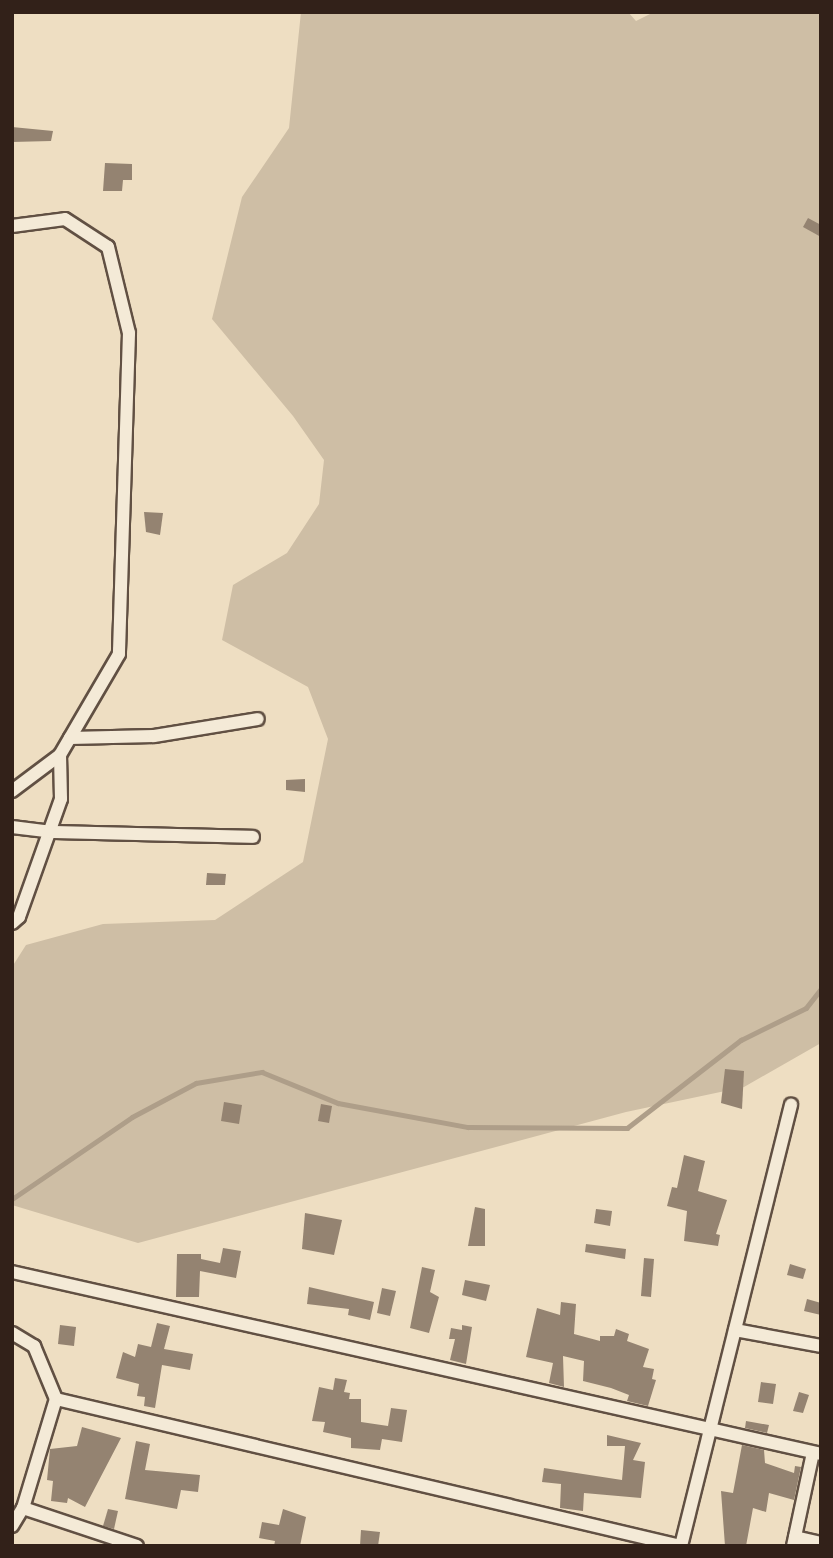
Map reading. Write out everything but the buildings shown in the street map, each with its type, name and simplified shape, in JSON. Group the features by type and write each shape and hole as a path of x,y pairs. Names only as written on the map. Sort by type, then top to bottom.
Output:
{"street":[{"path":"12,226 65,219 108,247 129,333 120,654 60,755 12,791"},
{"path":"70,738 153,736 258,719"},
{"path":"12,923 19,916 61,799 60,755"},
{"path":"12,827 50,832 253,837"},
{"path":"56,1399 681,1546 791,1104"},
{"path":"12,1272 817,1453 794,1541 821,1543"},
{"path":"735,1330 821,1346"},
{"path":"12,1334 34,1346 56,1399 23,1508 12,1526"},
{"path":"23,1508 137,1546"}],"shaded area":[{"path":"301,12 628,12 636,21 654,12 821,12 821,1043 744,1087 626,1112 138,1243 12,1205 12,967 26,945 103,924 215,920 303,862 328,739 308,687 222,640 233,585 287,553 319,504 324,460 293,416 212,319 242,197 289,128"}],"waterway":[{"path":"12,1199 132,1117 196,1083 262,1072 338,1103 468,1127 627,1128 741,1040 806,1008 821,989"}]}
